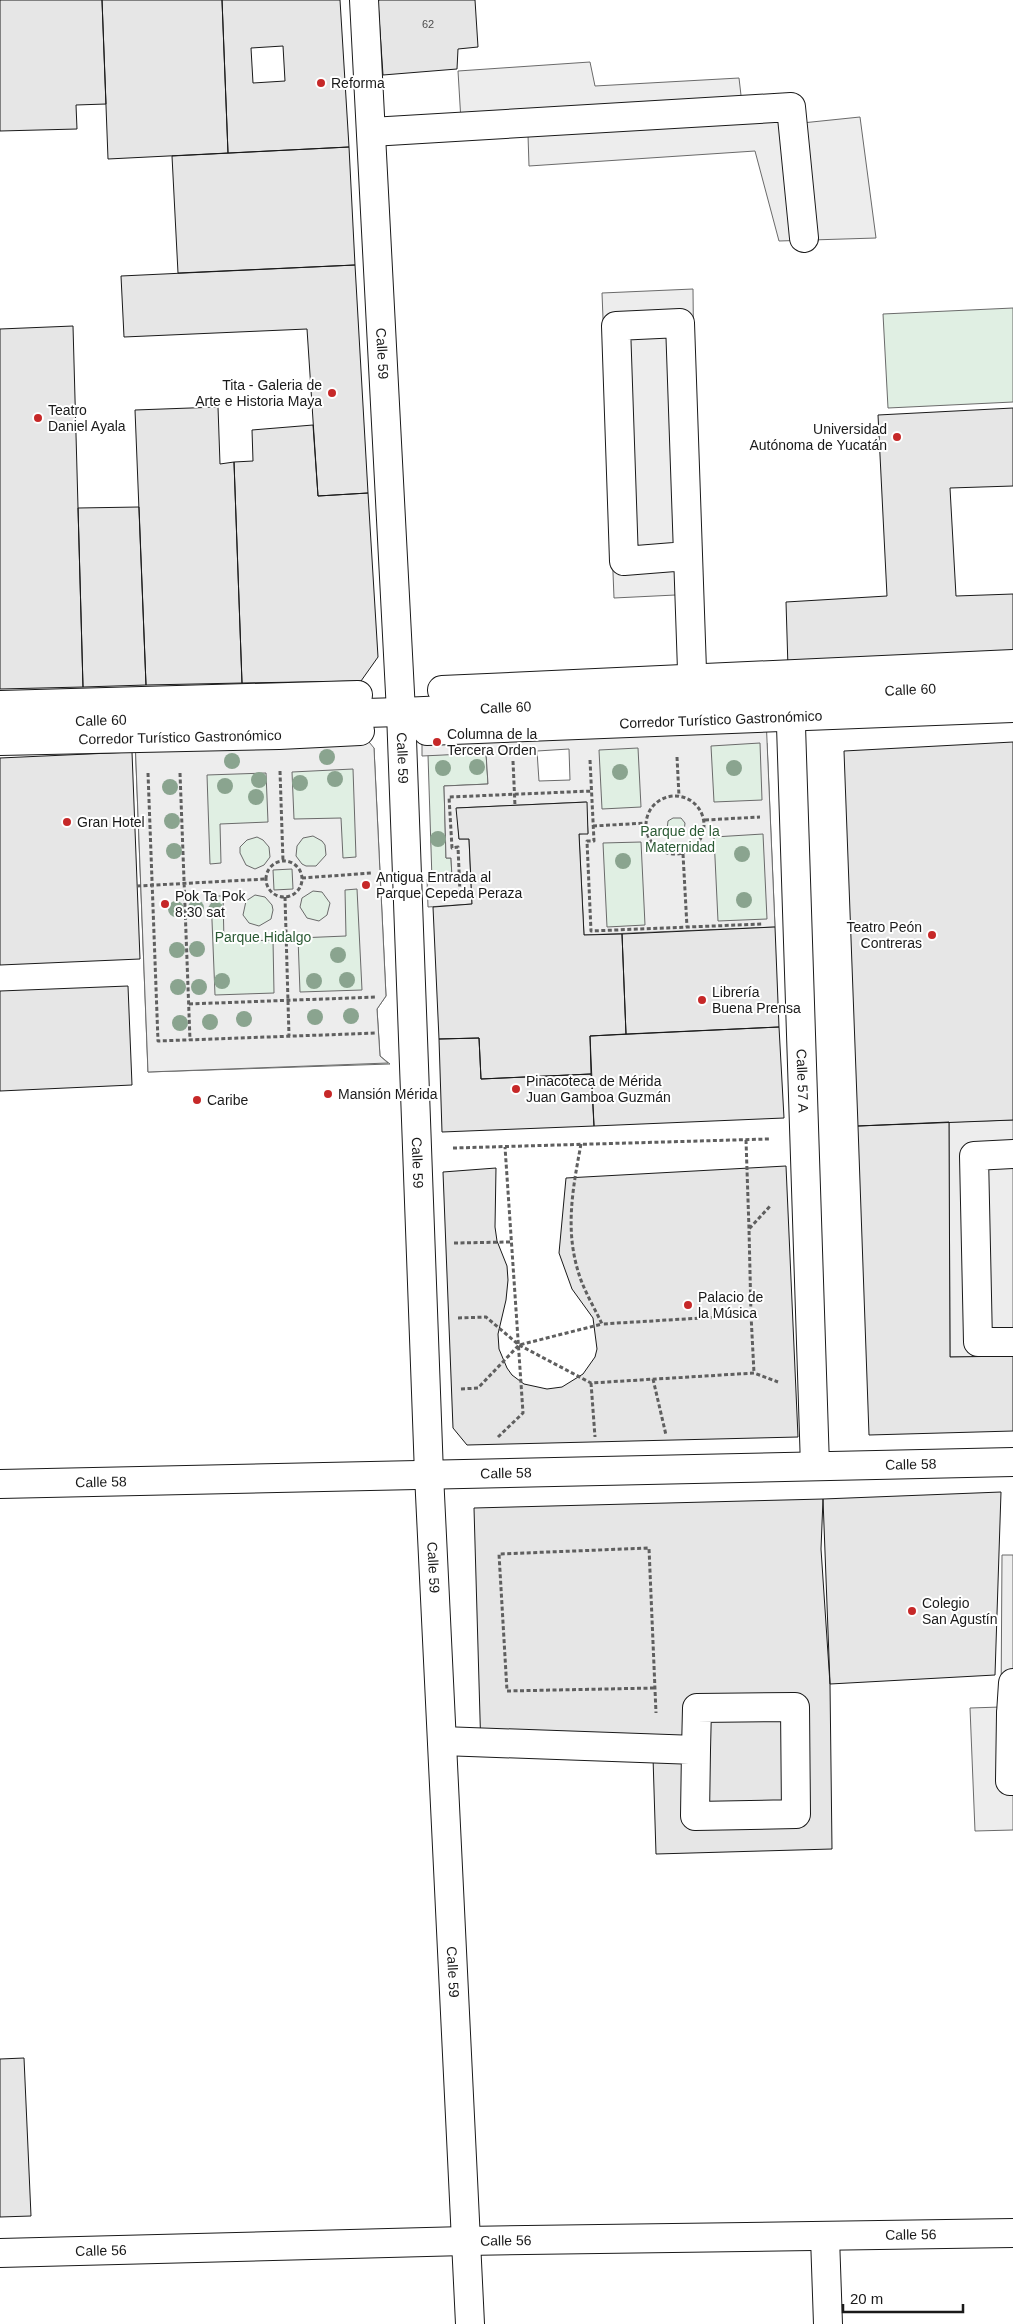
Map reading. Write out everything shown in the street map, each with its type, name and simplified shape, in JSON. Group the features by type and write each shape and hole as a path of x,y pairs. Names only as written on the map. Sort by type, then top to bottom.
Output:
{"main road":[{"name":"Calle 59","path":"364,0 401,712 429,1474 470,2324"},
{"path":"371,132 791,107 804,238"},
{"path":"687,556 624,561 616,326 680,323 692,689"},
{"path":"442,690 692,689 1013,664"},
{"name":"Calle 60","path":"0,723 401,712 692,689 790,706 1013,685"},
{"path":"0,705 358,695"},
{"name":"Corredor Turístico Gastronómico","path":"427,731 589,724 790,706 1013,708"},
{"name":"Calle 57 A","path":"790,706 816,1466"},
{"name":"Corredor Turístico Gastronómico","path":"0,741 279,735 360,731"},
{"path":"1013,1154 974,1156 978,1342 1013,1342"},
{"name":"Calle 58","path":"0,1484 1013,1462"},
{"path":"1013,1683 1010,1781 1013,1781"},
{"path":"795,1707 796,1814 695,1816 696,1750 697,1708 795,1707"},
{"path":"442,1741 696,1750"},
{"name":"Calle 56","path":"0,2253 465,2241 1013,2233"},
{"path":"825,2237 828,2324"}],"path":[{"path":"589,724 594,841 587,841 591,933 797,923"},
{"path":"512,728 515,806"},
{"path":"279,735 283,862"},
{"path":"146,738 158,1041 379,1033"},
{"path":"180,764 190,1040"},
{"path":"460,894 458,847 452,848 449,797 592,791"},
{"path":"669,796 688,798 701,811 705,820 705,830 701,840 696,847 682,854 667,854 658,850 651,842 646,823 653,806 669,796"},
{"path":"705,820 793,815"},
{"path":"593,826 646,823"},
{"path":"682,854 687,927"},
{"path":"283,862 294,864 301,873 302,878 299,889 290,896 285,897 279,897 269,890 266,879 269,869 273,865 283,862"},
{"path":"370,864 371,883"},
{"path":"302,878 380,873"},
{"path":"137,886 266,879"},
{"path":"436,895 472,892"},
{"path":"285,897 289,1036"},
{"path":"584,924 591,924"},
{"path":"189,1004 376,997 375,988"},
{"path":"447,1148 804,1138"},
{"path":"746,1140 754,1373"},
{"path":"581,1144 571,1209 573,1252 578,1273 602,1324"},
{"path":"495,1439 523,1413 505,1146"},
{"path":"749,1229 806,1170"},
{"path":"451,1244 510,1242"},
{"path":"455,1390 478,1388 519,1345 602,1324 751,1314"},
{"path":"453,1318 486,1317 519,1345 591,1383 754,1373 813,1395"},
{"path":"654,1379 667,1437"},
{"path":"591,1383 596,1440"},
{"path":"654,1688 508,1691 499,1554 649,1548 657,1749"}],"green space":[{"path":"1013,308 1013,402 888,408 883,314"},
{"name":"Parque de la Maternidad","path":"583,725 767,743 775,927 584,935 579,834 588,833"},
{"name":"Parque Hidalgo","path":"135,738 374,748 386,996 377,1009 380,1056 390,1064 148,1072"},
{"path":"486,753 488,784 444,786 446,858 451,858 452,878 432,880 428,755"}],"shaded area":[{"path":"590,62 595,86 739,78 742,104 802,123 860,117 876,238 779,241 755,151 529,166 528,135 462,138 458,71"},
{"path":"693,289 696,594 614,598 602,293"},
{"name":"Parque de la Maternidad","path":"766,717 775,927 584,935 579,834 588,833 586,802 457,808 459,839 469,839 472,904 428,907 427,879 452,878 451,858 446,858 444,786 488,784 486,753 422,756 422,739 427,731","holes":["760,743 762,800 714,802 711,746","638,748 641,807 602,809 599,750","569,749 570,780 539,781 537,751","673,818 681,818 685,823 684,832 678,836 672,835 667,830 668,821","763,834 767,919 718,921 714,837","641,842 645,925 607,927 603,843"]},
{"name":"Parque Hidalgo","path":"360,731 374,748 386,996 377,1009 380,1056 388,1063 148,1072 135,738","holes":["353,769 356,857 343,858 341,818 294,819 292,772","266,773 268,822 220,824 221,863 210,864 207,775","313,836 325,845 326,855 316,866 306,866 296,856 297,846 303,838","257,837 263,840 269,847 270,857 264,865 255,869 246,865 240,853 240,847 247,840","292,869 293,889 274,890 273,870","357,889 362,990 300,992 298,938 346,936 345,890","313,891 322,892 330,903 327,915 319,921 307,918 300,907 302,898","255,895 265,897 272,905 271,919 259,926 249,923 243,915 246,901","211,896 223,896 224,942 273,940 274,993 215,995"]},
{"path":"1013,1120 1013,1356 950,1357 949,1122"},
{"path":"1002,1555 1013,1555 1013,1830 975,1831 970,1708 1001,1707"}],"building":[{"path":"0,0 102,0 106,104 76,105 77,129 0,131"},
{"path":"102,0 222,0 228,153 108,159"},
{"path":"222,0 340,0 349,147 228,153","holes":["283,46 285,81 253,83 251,48"]},
{"path":"379,0 475,0 478,47 458,49 457,69 383,75"},
{"path":"349,147 355,265 178,273 172,156"},
{"path":"355,265 368,493 318,496 307,329 124,337 121,276"},
{"name":"Teatro Daniel Ayala","path":"73,326 83,687 0,689 0,329"},
{"path":"218,407 220,464 234,462 242,683 146,685 135,410"},
{"path":"1013,408 1013,486 950,488 956,596 1013,594 1013,658 788,668 786,602 887,596 878,415"},
{"path":"313,425 318,496 368,493 378,657 361,681 242,683 234,462 253,461 252,430"},
{"path":"139,507 146,685 83,687 78,508"},
{"name":"Teatro Peón Contreras","path":"1013,742 1013,1120 858,1126 844,751"},
{"name":"Gran Hotel","path":"132,752 140,959 0,965 0,758"},
{"path":"587,802 588,834 579,834 584,935 622,934 626,1034 590,1036 591,1074 481,1079 479,1038 439,1039 433,907 472,904 469,839 459,839 456,808"},
{"name":"Librería Buena Prensa","path":"775,927 779,1027 626,1034 622,934"},
{"path":"128,986 132,1085 0,1091 0,991"},
{"path":"779,1027 784,1118 594,1126 590,1036"},
{"name":"Pinacoteca de Mérida Juan Gamboa Guzmán","path":"479,1038 481,1079 591,1074 594,1126 442,1132 439,1039"},
{"path":"949,1122 950,1357 1013,1356 1013,1431 869,1435 858,1126"},
{"name":"Palacio de la Música","path":"786,1166 798,1437 467,1445 453,1428 443,1172 496,1168 495,1227 497,1241 507,1266 508,1280 506,1300 498,1334 499,1349 512,1375 524,1384 547,1389 562,1387 583,1374 595,1357 597,1349 593,1318 572,1289 559,1253 566,1178"},
{"name":"Colegio San Agustín","path":"1001,1492 995,1675 830,1684 823,1499"},
{"path":"823,1499 821,1549 830,1684 832,1849 656,1854 653,1757 481,1752 474,1508"},
{"path":"24,2058 31,2216 0,2217 0,2059"}],"place":[{"name":"Reforma","path":"321,83"},
{"name":"Tita - Galeria de Arte e Historia Maya","path":"332,393"},
{"name":"Teatro Daniel Ayala","path":"38,418"},
{"name":"Universidad Autónoma de Yucatán","path":"897,437"},
{"name":"Columna de la Tercera Orden","path":"437,742"},
{"name":"Gran Hotel","path":"67,822"},
{"name":"Antigua Entrada al Parque Cepeda Peraza","path":"366,885"},
{"name":"Pok Ta Pok 8.30 sat","path":"165,904"},
{"name":"Teatro Peón Contreras","path":"932,935"},
{"name":"Librería Buena Prensa","path":"702,1000"},
{"name":"Pinacoteca de Mérida Juan Gamboa Guzmán","path":"516,1089"},
{"name":"Mansión Mérida","path":"328,1094"},
{"name":"Caribe","path":"197,1100"},
{"name":"Palacio de la Música","path":"688,1305"},
{"name":"Colegio San Agustín","path":"912,1611"}]}
